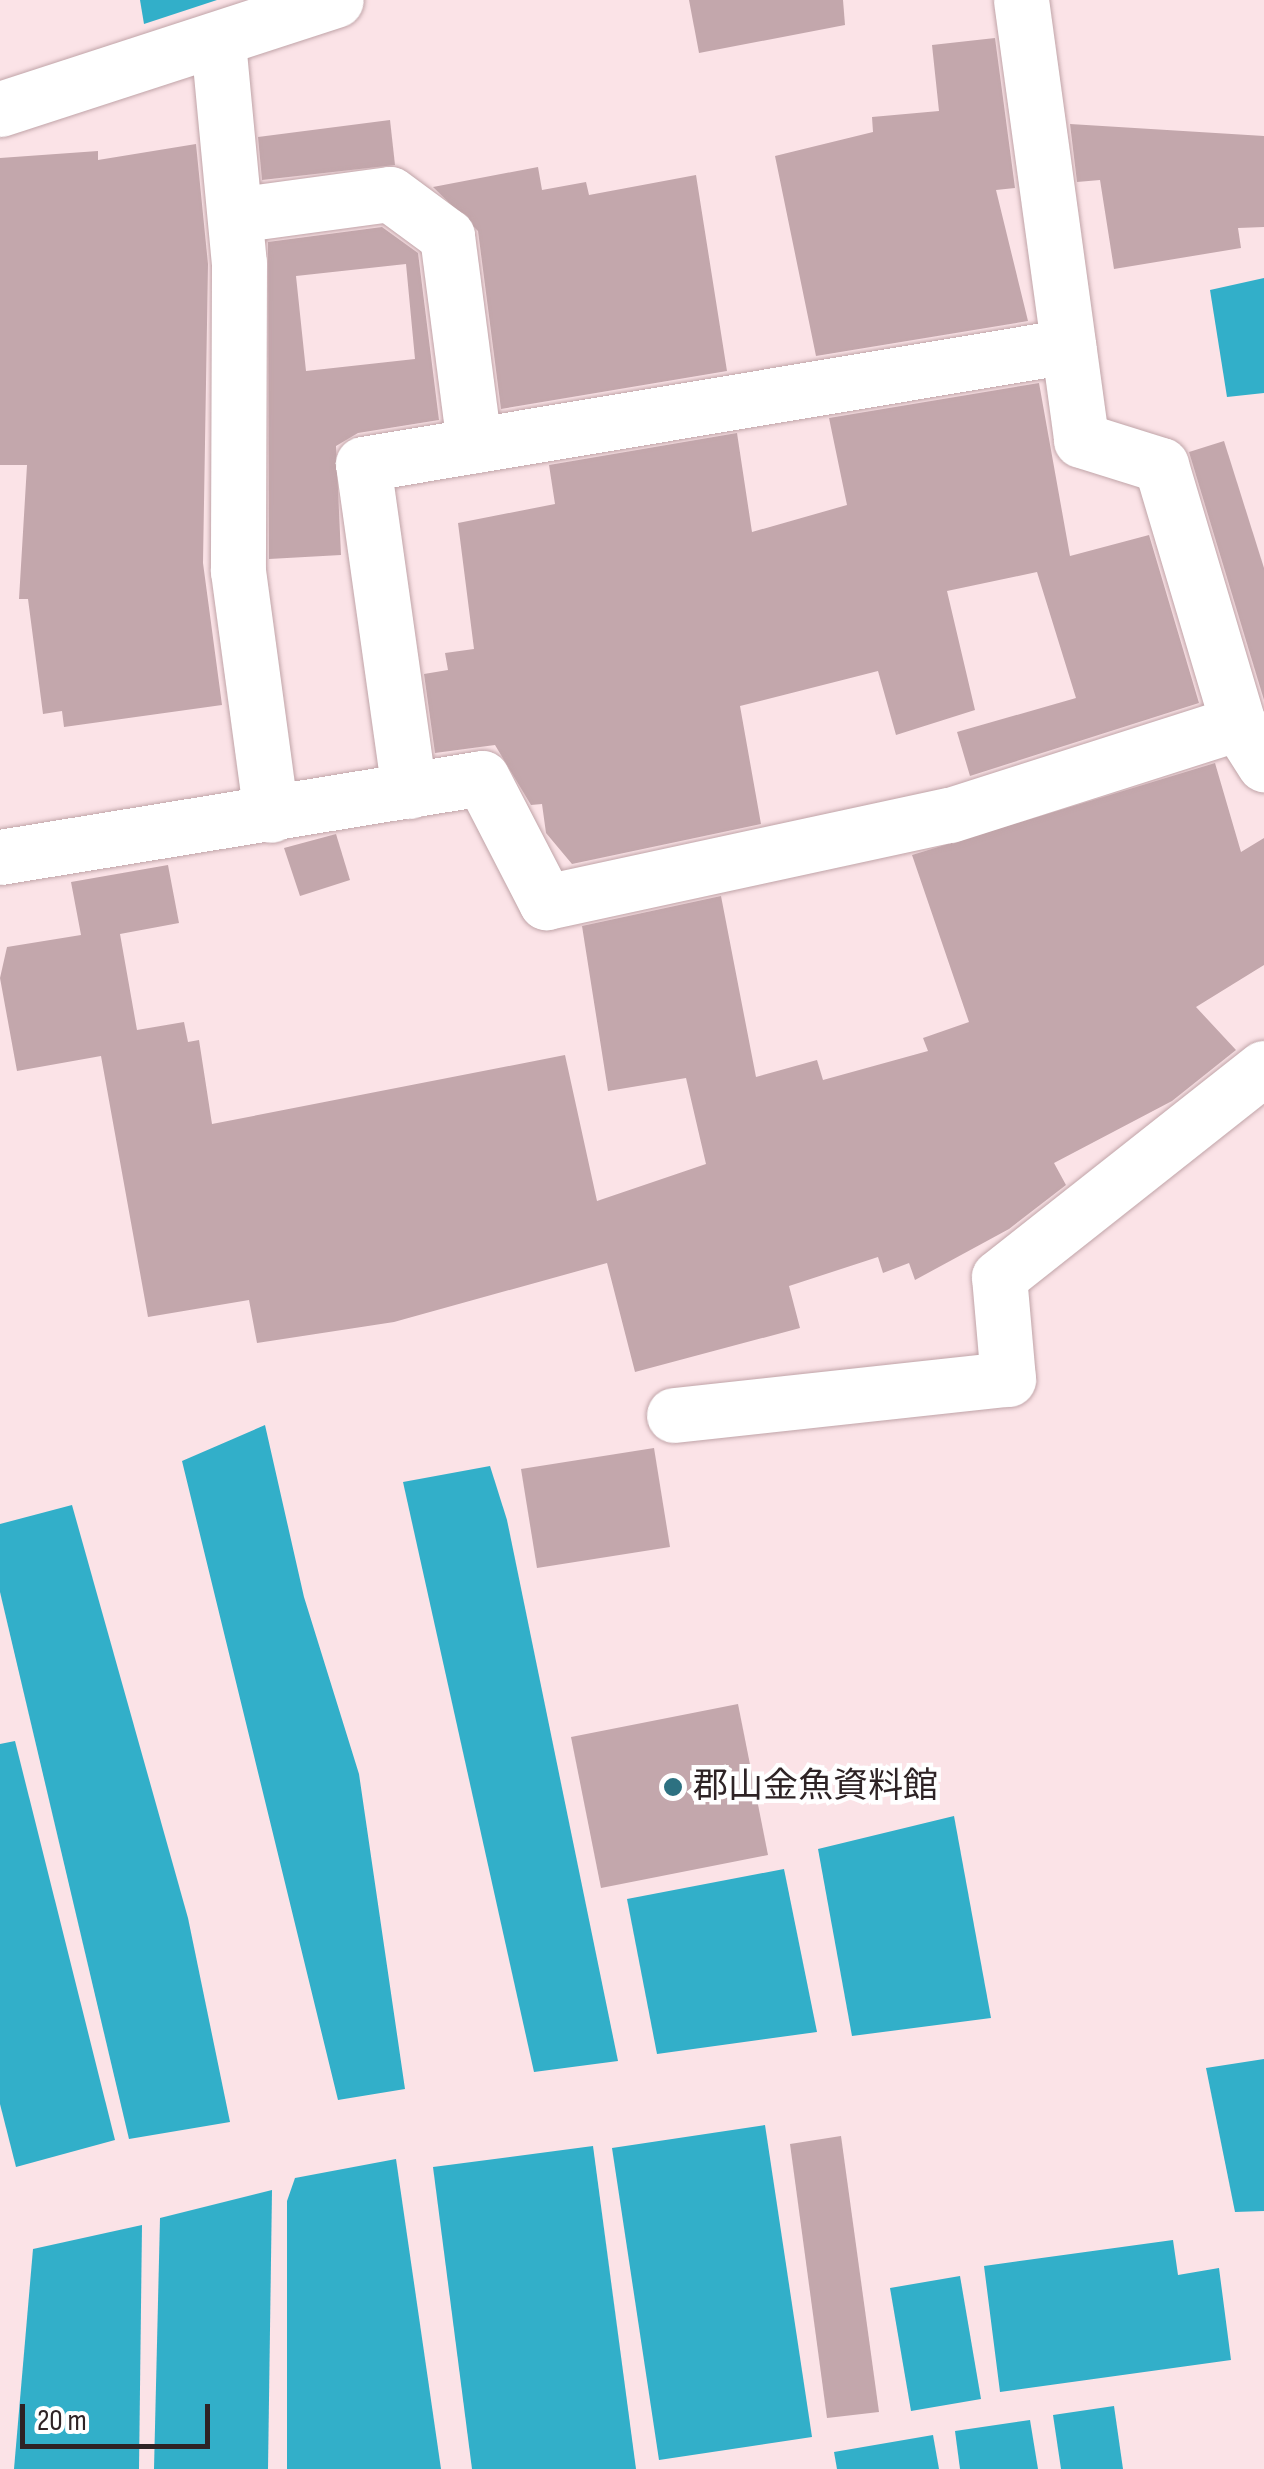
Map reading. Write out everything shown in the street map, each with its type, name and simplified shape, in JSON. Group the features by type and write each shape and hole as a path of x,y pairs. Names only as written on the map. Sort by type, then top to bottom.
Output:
{"street":[{"path":"0,110 218,42 336,0"},
{"path":"0,858 482,778 546,902 1251,744 1161,465 1082,440 1021,0"},
{"path":"218,42 234,215 238,572 270,814"},
{"path":"234,215 390,194 448,236 474,444"},
{"path":"408,790 363,464 1068,346"},
{"path":"674,1415 1008,1379 999,1277 1264,1068"}],"water":[{"path":"140,0 217,0 144,24"},
{"path":"1264,278 1264,393 1227,397 1210,290"},
{"path":"265,1425 304,1597 359,1774 405,2089 338,2100 182,1461"},
{"path":"490,1466 507,1520 618,2061 534,2072 403,1482"},
{"path":"72,1505 188,1918 230,2122 129,2139 0,1592 0,1524"},
{"path":"15,1741 115,2140 16,2167 0,2104 0,1744"},
{"path":"954,1816 991,2018 852,2036 818,1849"},
{"path":"784,1869 817,2032 657,2054 627,1899"},
{"path":"1264,2059 1264,2211 1235,2212 1206,2068"},
{"path":"765,2125 812,2437 659,2460 612,2148"},
{"path":"593,2146 636,2469 472,2469 433,2167"},
{"path":"396,2159 441,2469 287,2469 287,2201 295,2178"},
{"path":"272,2190 268,2469 154,2469 160,2218"},
{"path":"142,2225 139,2469 14,2469 33,2249"},
{"path":"1173,2240 1178,2275 1219,2268 1231,2360 1000,2392 984,2266"},
{"path":"960,2276 981,2399 911,2411 890,2288"},
{"path":"1114,2406 1123,2469 1061,2469 1053,2415"},
{"path":"1030,2420 1038,2469 960,2469 955,2431"},
{"path":"933,2435 939,2469 837,2469 834,2452"}],"building":[{"path":"689,0 843,0 845,25 699,53"},
{"path":"995,38 1015,188 996,190 1028,321 816,356 775,156 873,132 872,117 939,111 932,45"},
{"path":"390,120 395,165 262,180 258,137"},
{"path":"1070,124 1264,136 1264,227 1238,228 1241,248 1114,269 1100,180 1077,182"},
{"path":"196,144 208,264 203,563 222,705 64,727 62,711 43,714 28,599 19,599 27,465 0,465 0,158 98,151 98,160"},
{"path":"538,167 542,190 586,182 589,195 696,175 727,371 501,409 478,231 433,187"},
{"path":"382,227 418,253 439,420 358,433 336,446 341,555 269,559 268,242","holes":["406,264 415,359 306,371 296,276"]},
{"path":"1039,383 1070,556 1149,535 1199,703 970,776 957,732 1076,698 1037,572 947,591 975,710 896,735 878,671 740,706 761,824 572,864 546,833 542,804 531,805 495,745 435,753 424,674 448,670 445,653 474,649 458,523 555,504 549,465 737,433 752,532 847,505 829,418"},
{"path":"1224,441 1264,568 1264,700 1189,452"},
{"path":"1215,763 1241,852 1264,838 1264,965 1196,1007 1236,1050 1172,1101 1054,1163 1066,1185 1009,1229 915,1280 909,1263 883,1273 878,1257 789,1286 800,1328 635,1372 607,1263 394,1322 257,1343 249,1300 148,1317 101,1056 17,1071 0,978 7,947 81,935 71,882 168,865 179,923 120,934 137,1030 184,1022 188,1042 199,1040 212,1124 565,1055 597,1201 706,1164 686,1078 608,1091 582,926 721,896 756,1077 817,1060 823,1080 928,1051 923,1038 969,1022 912,855"},
{"path":"336,834 350,880 300,896 284,848"},
{"path":"654,1448 670,1547 537,1568 521,1469"},
{"path":"738,1704 768,1855 601,1888 571,1737"},
{"path":"841,2136 879,2412 827,2418 790,2144"}],"place":[{"name":"郡山金魚資料館","path":"673,1787"}]}
